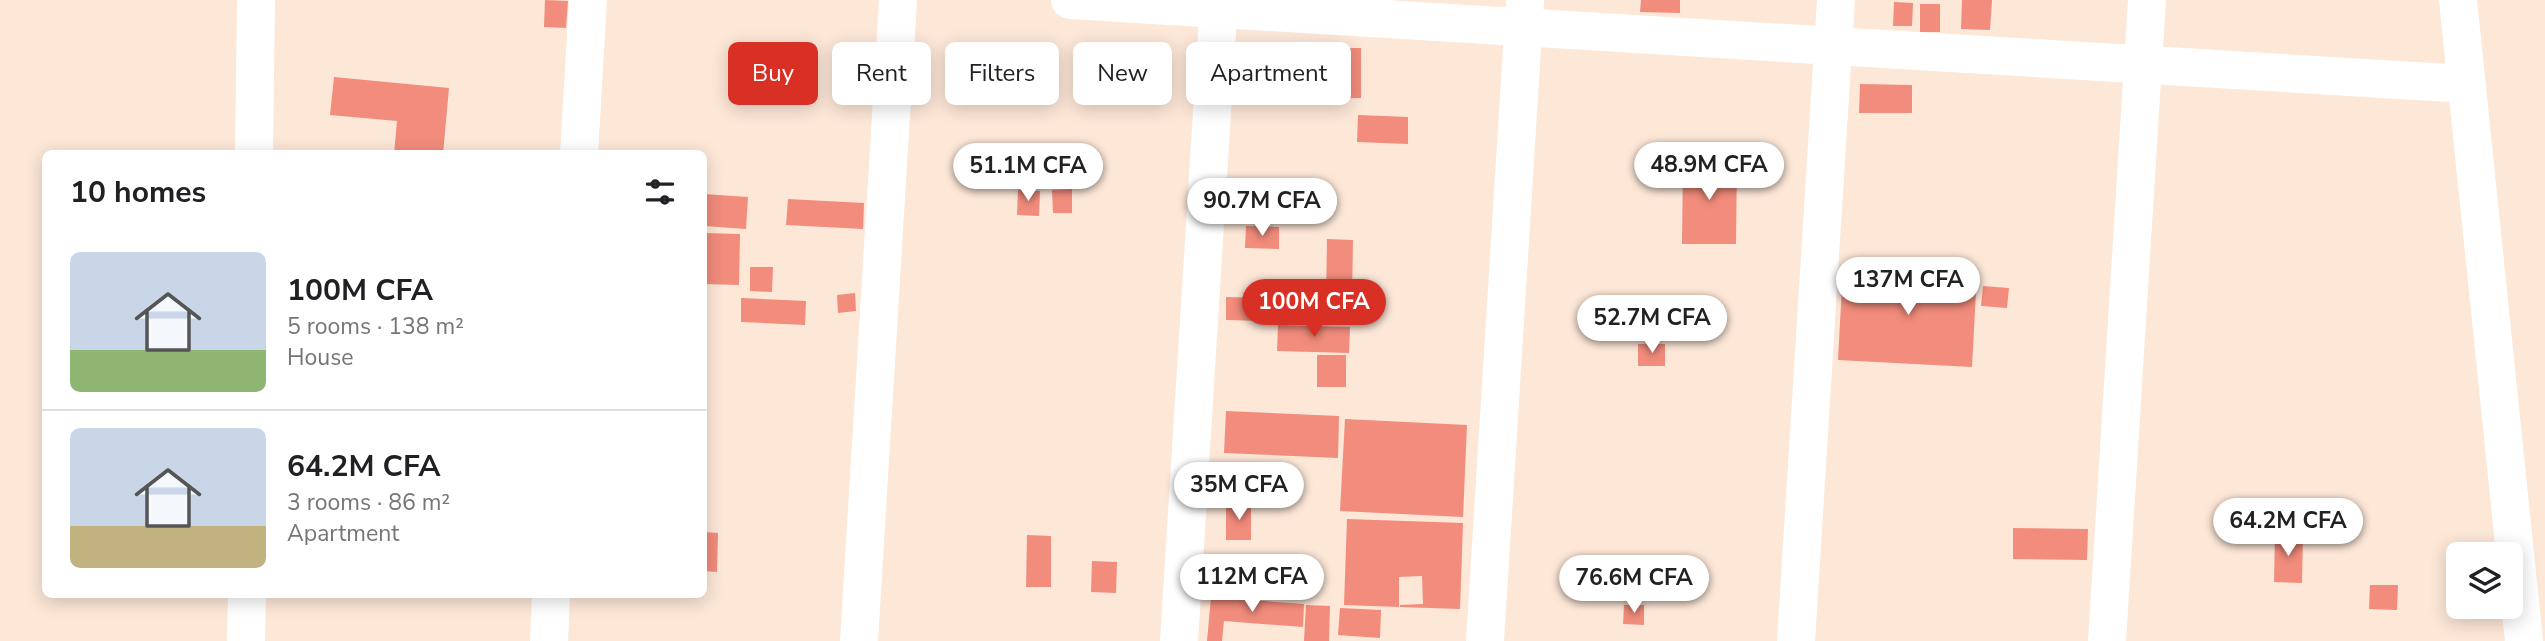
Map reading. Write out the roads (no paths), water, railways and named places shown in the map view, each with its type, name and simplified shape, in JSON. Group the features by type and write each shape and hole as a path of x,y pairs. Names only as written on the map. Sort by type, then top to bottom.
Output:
{"street":[{"path":"254,150 256,0"},
{"path":"579,150 588,0"},
{"path":"859,641 898,0"},
{"path":"1070,0 1524,14 1833,46 2466,84"},
{"path":"1796,641 1836,0"},
{"path":"2107,641 2147,0"},
{"path":"2458,0 2524,641"},
{"path":"1179,641 1219,4"},
{"path":"1485,641 1524,14"},
{"path":"246,641 247,598"},
{"path":"549,641 551,598"}]}
